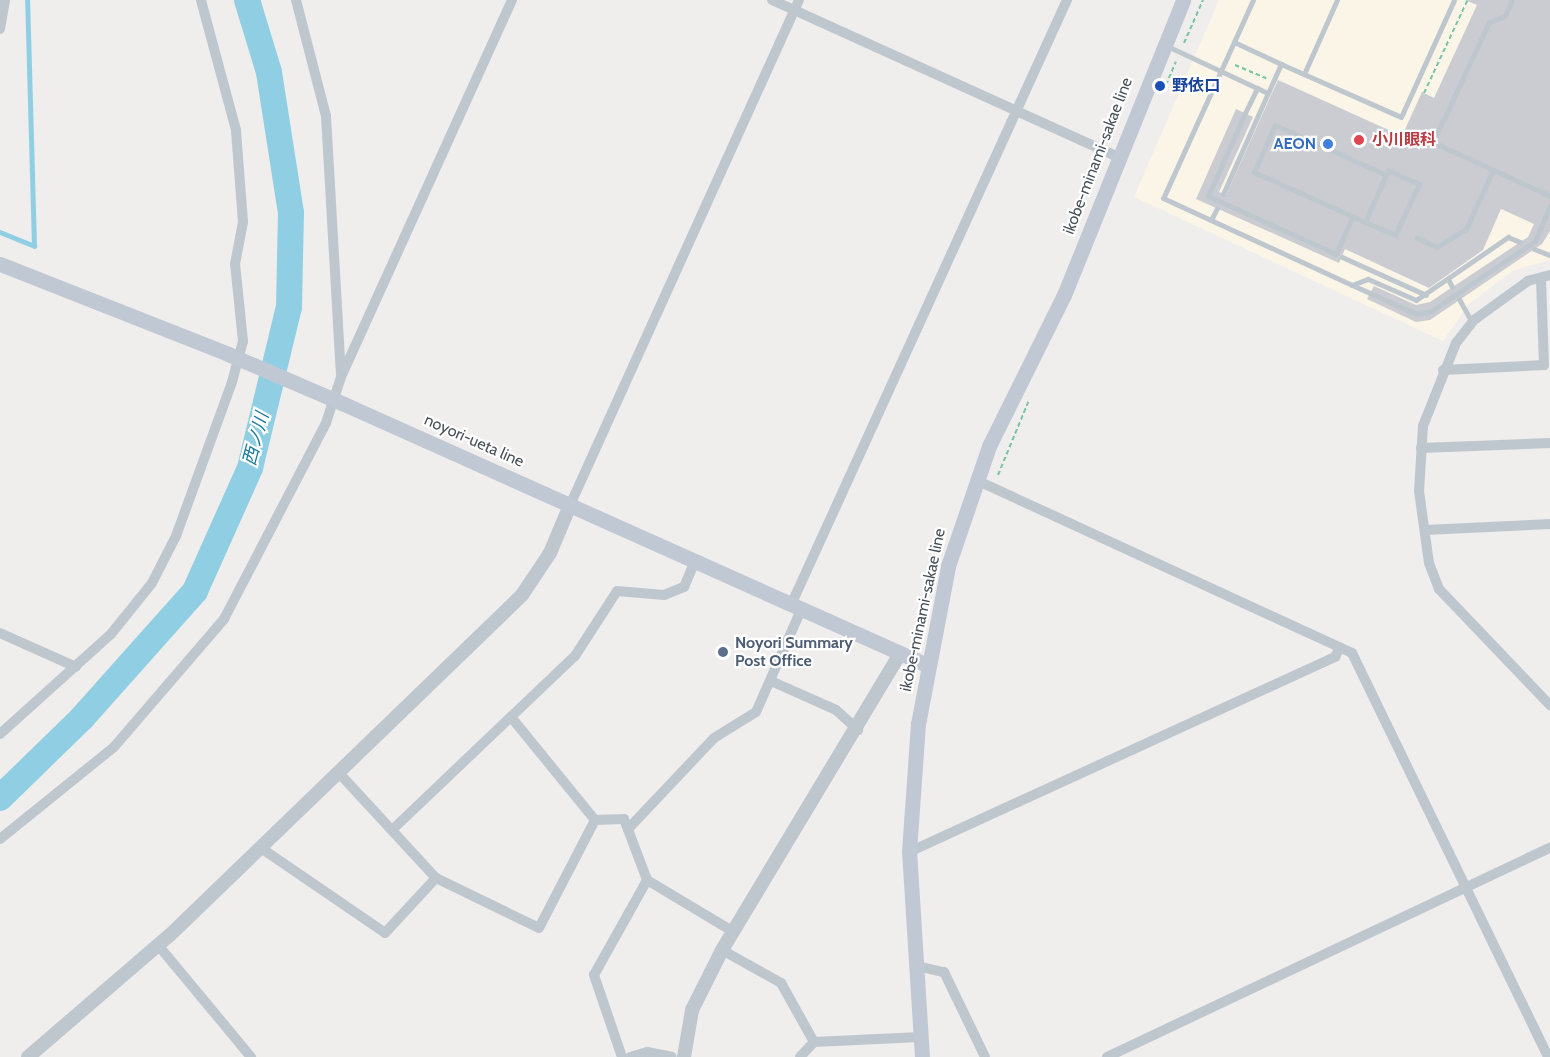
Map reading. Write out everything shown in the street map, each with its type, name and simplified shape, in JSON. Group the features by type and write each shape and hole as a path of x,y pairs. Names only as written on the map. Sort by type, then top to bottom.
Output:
{"main road":[{"name":"ikobe-minami-sakae line","path":"922,1057 909,852 927,665 948,566 976,480 1019,380 1064,296 1116,156 1182,0"},
{"name":"noyori-ueta line","path":"0,264 228,354 344,404 571,503 899,656 927,665"}],"street":[{"path":"0,29 5,0"},
{"path":"0,734 111,634 162,564 243,341 235,264 243,222 236,130 201,0"},
{"path":"296,0 326,116 341,376"},
{"path":"0,839 114,747 224,619 326,423 341,376 512,0"},
{"path":"772,0 796,5 1015,113 1116,156"},
{"path":"628,829 714,738 756,712 771,681 796,608 1067,0"},
{"path":"28,1057 158,945 522,595 550,553 796,5"},
{"path":"1546,276 1472,323 1443,370 1423,426 1421,448 1425,531 1439,589 1550,705"},
{"path":"1443,370 1544,365 1546,276"},
{"path":"1421,448 1550,443"},
{"path":"976,480 1340,646 1360,661 1548,1057"},
{"path":"1425,531 1550,524"},
{"path":"392,830 575,656 617,591 664,595 684,586 695,561"},
{"path":"0,633 76,667"},
{"path":"909,852 1335,657 1340,646"},
{"path":"684,1057 692,1010 722,950 858,730 899,656"},
{"path":"771,681 836,710 858,730"},
{"path":"511,717 595,820"},
{"path":"339,773 436,878 539,928 595,820"},
{"path":"595,820 624,819 647,880 734,932"},
{"path":"261,848 385,933 436,878"},
{"path":"1107,1057 1550,848"},
{"path":"622,1057 594,975 647,880"},
{"path":"158,945 251,1057"},
{"path":"722,950 781,983 814,1042"},
{"path":"917,966 944,972 985,1057"},
{"path":"800,1057 814,1042 920,1037"},
{"path":"630,1057 647,1052 672,1057"}],"lane":[{"path":"1253,0 1163,198 1416,314 1431,311 1535,241 1550,206"},
{"path":"1304,74 1337,0"},
{"path":"1234,42 1401,117 1454,0"},
{"path":"1512,0 1505,16 1489,22 1433,142 1550,196"},
{"path":"1163,44 1268,93"},
{"path":"1223,194 1281,64"},
{"path":"1257,88 1208,196 1336,255 1353,216"},
{"path":"1365,222 1386,175 1388,170 1419,184 1395,235 1365,222 1254,172 1275,125 1386,175"},
{"path":"1417,237 1437,247 1466,229 1493,170"},
{"path":"1211,220 1216,208"},
{"path":"1352,285 1368,279 1412,300 1425,295 1508,237 1520,242"},
{"path":"1534,249 1550,255"},
{"path":"1342,257 1425,295"},
{"path":"1448,279 1452,287"},
{"path":"1459,300 1472,323"}],"path":[{"path":"1424,93 1467,1"}],"shaded area":[{"path":"1219,0 1550,0 1550,260 1512,271 1469,304 1443,341 1134,197"}],"building":[{"name":"AEON","path":"1465,0 1550,0 1550,231 1542,244 1430,320 1416,322 1367,299 1374,286 1416,305 1430,302 1528,237 1534,224 1501,209 1483,250 1429,288 1345,249 1339,263 1196,199 1236,109 1253,117 1219,192 1226,195 1278,80 1402,136 1422,92 1434,98 1477,5"}],"waterway":[{"path":"0,232 34,246 27,0"},
{"name":"西ノ川","path":"0,798 82,718 195,591 250,468 289,307 291,213 269,72 247,0"}],"place":[{"name":"野依口","path":"1160,86"},
{"name":"小川眼科","path":"1359,140"},
{"name":"AEON","path":"1328,144"},
{"name":"Noyori Summary Post Office","path":"723,652"}]}
